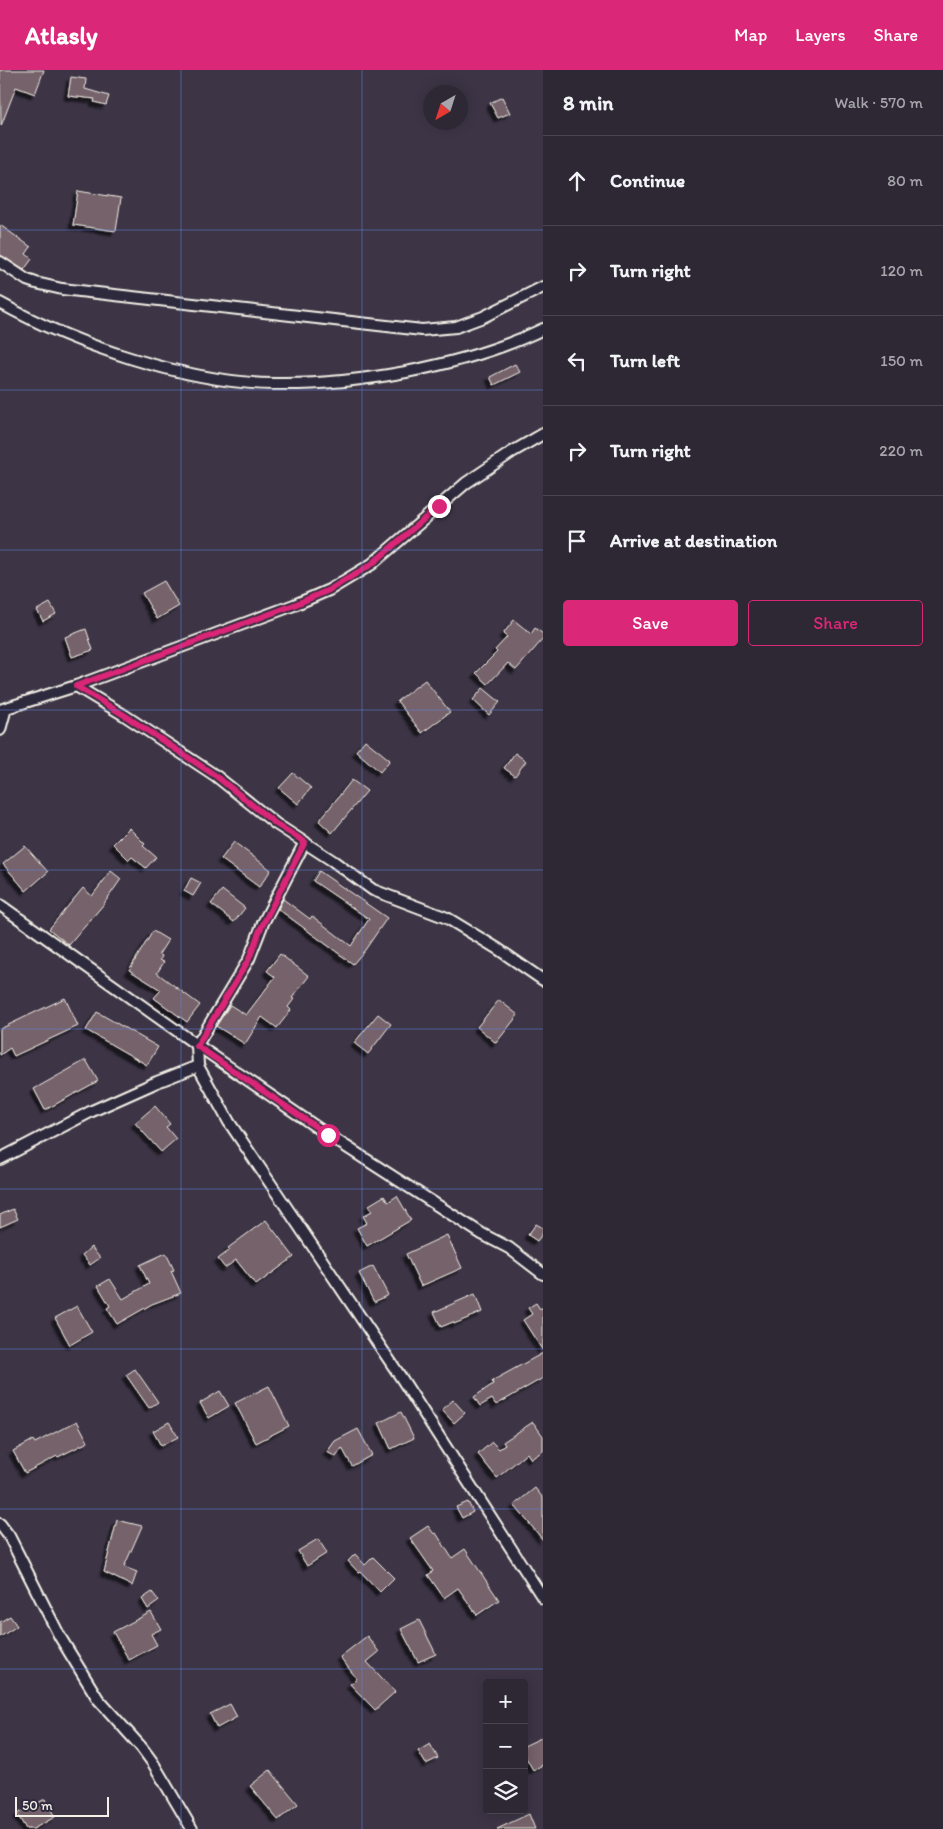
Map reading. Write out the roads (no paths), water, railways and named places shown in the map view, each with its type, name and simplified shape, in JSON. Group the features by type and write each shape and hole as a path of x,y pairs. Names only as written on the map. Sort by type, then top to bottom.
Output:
{"street":[{"path":"0,262 36,284 62,289 422,330 456,327 483,317 543,287"},
{"path":"0,303 58,331 121,355 184,373 272,384 324,384 423,369 492,349 543,330"},
{"path":"0,730 3,709 76,686 294,605 329,590 372,564 466,483 503,457 543,434"},
{"path":"76,686 124,715 216,776 276,824 373,890 447,918 505,953 543,980"},
{"path":"305,842 260,930 249,959 197,1046 198,1066 229,1122 402,1379 543,1598"},
{"path":"0,905 197,1046 328,1135 482,1234 509,1248 543,1274"},
{"path":"0,1159 92,1110 198,1066"},
{"path":"0,1524 10,1536 60,1637 98,1699 153,1763 192,1829"}]}
